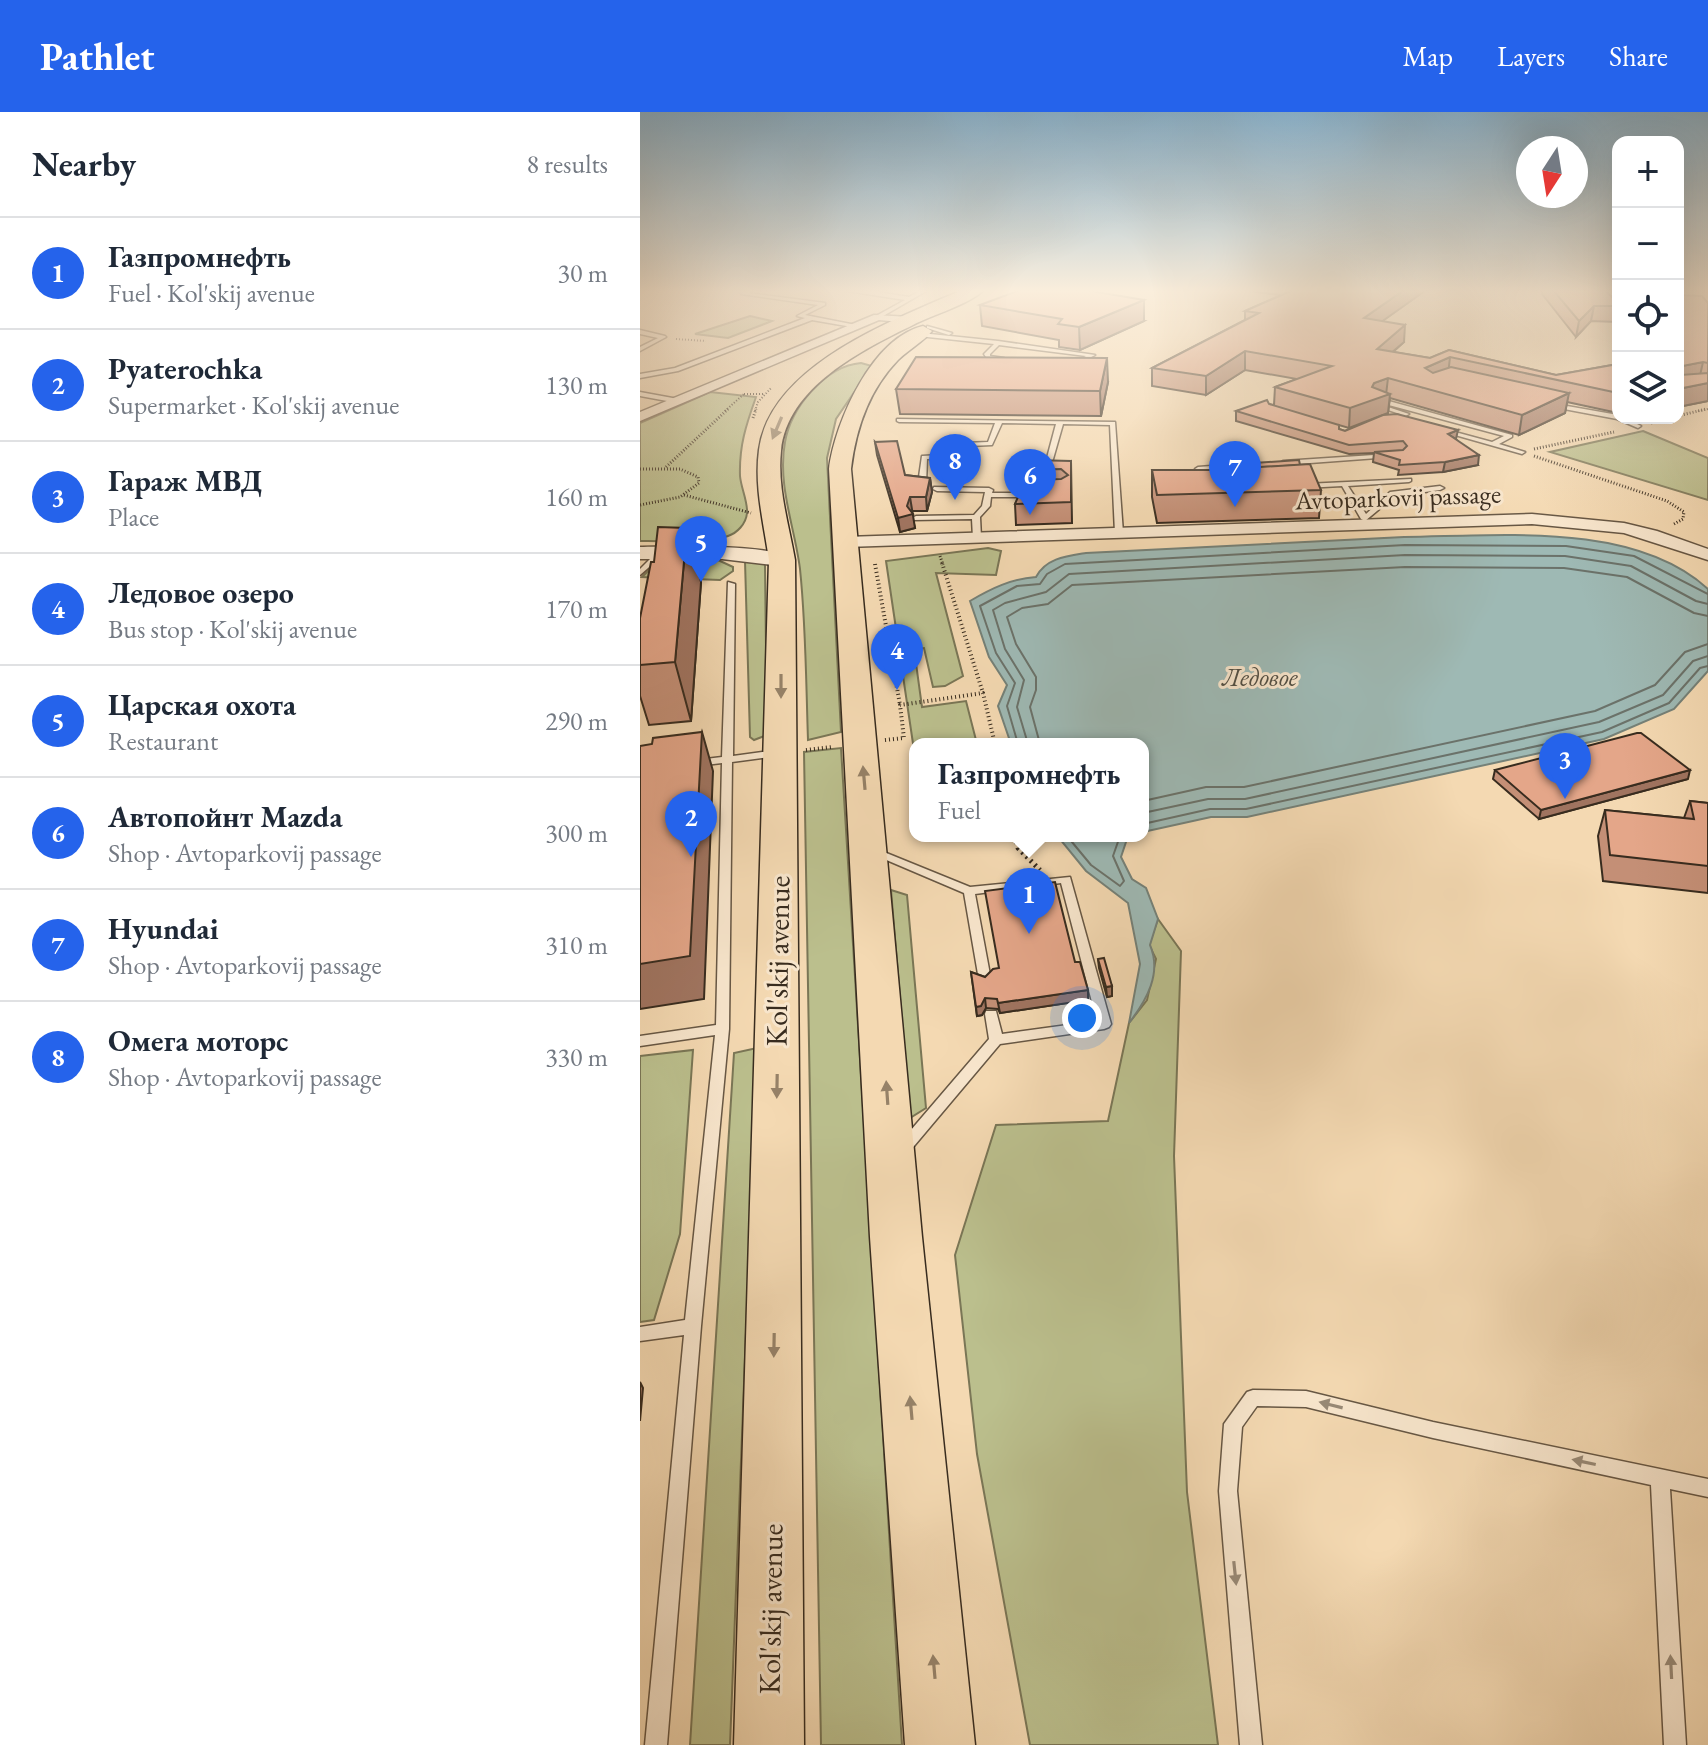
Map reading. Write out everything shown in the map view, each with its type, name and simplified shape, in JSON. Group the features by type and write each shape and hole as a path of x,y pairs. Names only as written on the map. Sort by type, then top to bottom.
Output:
{"main road":[{"name":"Kol'skij avenue","path":"769,1745 781,752 780,543 770,480 772,438 788,402 845,366"},
{"name":"Kol'skij avenue","path":"876,366 850,414 841,441 862,549 861,743 940,1745"}],"street":[{"path":"640,417 678,401 794,366"},
{"name":"Avtoparkovij passage","path":"862,549 977,538 1366,522 1532,519 1651,534 1708,555"},
{"path":"722,553 753,542 780,543"},
{"path":"650,554 722,553 780,543"}],"lane":[{"path":"640,376 686,366"},
{"path":"640,394 678,401"},
{"path":"1380,419 1406,414 1376,405 1385,402 1510,436 1493,444"},
{"path":"1539,403 1612,417"},
{"path":"1396,418 1410,422"},
{"path":"899,420 1113,423 1119,533"},
{"path":"958,483 961,456 967,444 990,444 999,422"},
{"path":"1045,476 1060,422"},
{"path":"1633,424 1638,426"},
{"path":"1437,429 1522,452"},
{"path":"1276,464 1400,455"},
{"path":"922,484 924,457 961,456"},
{"path":"1210,492 1198,469 1229,467"},
{"path":"1299,487 1409,480"},
{"path":"1344,484 1366,522 1393,494 1440,488"},
{"path":"937,489 989,490 986,506 976,517 977,538"},
{"path":"988,495 1047,494"},
{"path":"916,518 976,517"},
{"path":"640,573 650,554"},
{"path":"656,1745 722,1029 731,584"},
{"path":"685,765 781,752"},
{"path":"870,849 969,891 1066,879 1104,1024 996,1040 892,1162"},
{"path":"969,891 985,980"},
{"path":"991,1014 996,1040"},
{"path":"640,1041 722,1029"},
{"path":"640,1334 693,1326"},
{"path":"1251,1745 1228,1491 1233,1424 1253,1398 1306,1399 1433,1430 1708,1488"},
{"path":"1660,1478 1675,1745"}],"path":[{"path":"666,467 744,394 764,394"},
{"path":"1684,415 1708,409"},
{"path":"1522,452 1646,424"},
{"path":"1522,452 1644,490 1684,512 1683,519 1651,534"},
{"path":"640,469 666,467 689,471 698,477 699,483 680,497 640,505"},
{"path":"781,752 904,738 875,562 862,549"},
{"path":"938,549 983,693 994,738"},
{"path":"900,705 983,693"},
{"path":"1016,842 1018,848 1051,881"}],"green space":[{"path":"848,366 872,366 836,419 827,458 841,732 808,740 802,590 785,490 783,458 794,416 812,391 835,372"},
{"path":"710,392 756,397 746,426 741,455 740,476 747,509 745,521 735,533 718,539 640,541 640,423"},
{"path":"1643,431 1708,458 1708,500 1550,452"},
{"path":"988,548 1001,551 996,575 936,573 963,676 945,686 933,687 924,648 914,649 922,707 966,701 975,738 912,738 886,561"},
{"path":"681,559 718,560 733,567 733,571 720,580 642,577 653,566"},
{"path":"745,561 761,561 765,565 767,735 754,740 750,737"},
{"path":"841,748 902,1745 821,1745 804,752"},
{"path":"891,890 907,895 926,1108 910,1118"},
{"path":"1158,919 1181,951 1174,1156 1187,1492 1218,1745 1030,1745 977,1454 955,1255 996,1125 1108,1121 1129,1023 1147,1000 1156,959 1149,945"},
{"path":"757,1048 730,1745 690,1745 734,1053"},
{"path":"693,1050 680,1234 654,1320 640,1322 640,1056"}],"water":[{"name":"Ледовое","path":"1481,535 1564,537 1604,542 1642,552 1678,567 1708,589 1708,671 1674,709 1604,739 1247,817 1211,817 1149,831 1149,738 1009,738 998,706 1007,685 989,657 970,601 1010,582 1036,577 1045,566 1058,559 1086,553"},
{"path":"1062,842 1126,842 1121,857 1132,879 1146,888 1158,919 1150,945 1154,966 1151,986 1129,1023 1140,964 1128,903 1086,871"}],"building":[{"path":"910,366 1105,366 1100,391 896,389"},
{"path":"1221,366 1206,376 1152,368"},
{"path":"1331,366 1429,366 1425,368 1433,373 1451,367 1569,393 1522,415 1388,378 1374,383 1372,387 1390,394 1350,408 1275,387"},
{"path":"1493,366 1518,366 1556,375 1612,366 1612,392"},
{"path":"1708,373 1708,383 1684,388 1684,375"},
{"path":"1267,400 1269,404 1339,425 1339,429 1345,431 1383,415 1397,414 1458,430 1448,434 1479,455 1445,462 1399,465 1400,460 1374,452 1403,450 1407,446 1403,441 1349,445 1236,411"},
{"path":"897,441 905,475 930,478 926,497 910,497 907,506 913,514 898,518 875,442"},
{"path":"1033,460 1071,461 1071,502 1015,504 1025,480 1061,479 1068,475 1061,469 1029,470"},
{"path":"1299,460 1300,465 1213,470 1211,466"},
{"path":"1310,464 1321,490 1157,495 1152,470 1211,470"},
{"path":"658,527 687,528 675,662 640,665 640,618 651,562 654,562"},
{"path":"702,732 690,956 640,964 640,746 652,744 653,738"},
{"path":"1637,733 1690,770 1541,810 1495,770"},
{"path":"1690,801 1708,803 1708,866 1610,855 1605,810 1694,819"},
{"path":"1055,882 1075,962 1080,962 1088,990 998,1003 997,999 985,998 981,1006 976,1007 971,972 985,977 993,969 999,968 985,891"},
{"path":"1104,958 1112,986 1106,987 1098,959"}],"place":[{"name":"Омега моторс","path":"955,500"},
{"name":"Hyundai","path":"1235,507"},
{"name":"Автопойнт Mazda","path":"1030,515"},
{"name":"Царская охота","path":"701,582"},
{"name":"Ледовое озеро","path":"897,690"},
{"name":"Гараж МВД","path":"1565,799"},
{"name":"Pyaterochka","path":"691,857"},
{"name":"Газпромнефть","path":"1029,934"}]}
